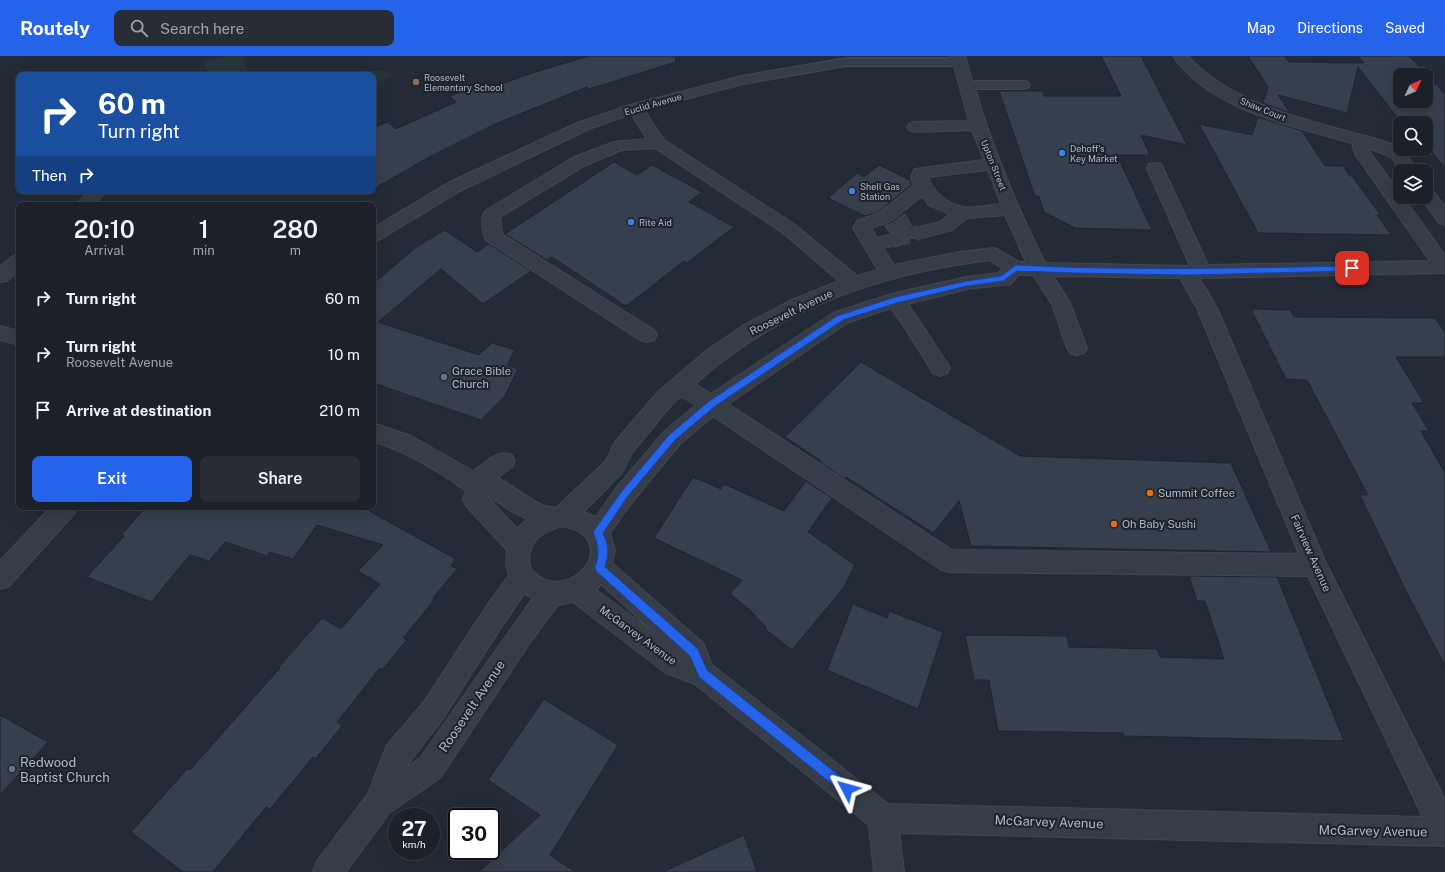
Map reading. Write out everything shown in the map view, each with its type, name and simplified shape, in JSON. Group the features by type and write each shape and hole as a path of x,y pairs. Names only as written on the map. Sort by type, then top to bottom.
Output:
{"street":[{"name":"Shaw Court","path":"1180,56 1186,65 1217,89 1255,108 1294,121 1359,139 1395,152 1404,164"},
{"name":"Upton Street","path":"959,59 978,125 1022,235 1039,270 1061,303 1077,348"},
{"name":"Euclid Avenue","path":"376,234 454,187 583,126 635,108 742,80 846,62 959,59"},
{"path":"966,85 1023,85"},
{"path":"635,108 658,143 788,228 853,283"},
{"path":"915,127 978,125"},
{"path":"1359,139 1363,154 1444,267"},
{"path":"647,335 493,237 490,215 580,161 620,145 658,143"},
{"path":"994,164 925,172 921,173 919,176 922,184 935,201 962,212 1012,209"},
{"name":"Fairview Avenue","path":"1155,168 1207,308 1315,565 1445,832"},
{"path":"889,273 862,228 863,225 885,217 921,188 922,184"},
{"path":"1433,203 1445,219"},
{"path":"918,233 946,226 962,212"},
{"path":"946,226 960,258"},
{"path":"872,245 893,240"},
{"name":"Roosevelt Avenue","path":"556,518 614,467 623,448 645,411 665,398 714,356 751,330 799,305 853,283 889,273 960,258 993,254 1016,268 1039,270 1194,271 1444,267"},
{"path":"0,276 16,263"},
{"path":"598,532 625,494 672,438 711,405 840,318 895,300 967,283 1003,279 1016,268"},
{"path":"895,300 914,326 940,368"},
{"path":"0,333 16,337"},
{"path":"680,385 736,420 948,561 1315,565"},
{"path":"376,433 403,442 476,486 492,486 516,502 556,518"},
{"path":"504,462 476,486 474,499 519,546"},
{"path":"0,578 63,510"},
{"path":"556,518 577,518 589,524 598,532 603,543 604,556 600,568 591,579 563,592 537,590 526,583 519,572 516,560 519,546 526,535 536,525 556,518"},
{"name":"McGarvey Avenue","path":"600,568 694,652 703,674"},
{"name":"Roosevelt Avenue","path":"328,872 379,803 397,755 433,711 493,618 522,577"},
{"name":"Roosevelt Avenue","path":"379,803 430,768 522,633 563,592"},
{"name":"McGarvey Avenue","path":"563,592 676,664 703,674 883,818 1445,832"},
{"path":"883,818 889,872"}],"shaded area":[{"path":"228,56 243,56 249,72 207,72 204,62"},
{"path":"387,71 392,75 376,85 376,72 361,72"}],"building":[{"path":"589,56 675,56 676,62 589,89 587,87 495,124 433,155 376,187 376,127 387,122 396,129 456,102 450,96 480,85 485,89"},
{"path":"1101,56 1141,56 1187,145 1141,135 1150,155 1117,155 1152,230 1075,228 1044,212 1039,196 1035,196 999,91 1043,91 1044,96 1121,96"},
{"path":"1248,56 1285,56 1289,62 1364,63 1358,56 1409,56 1420,68 1393,68 1393,108 1433,108 1433,81 1445,94 1445,168 1433,153 1433,116 1396,116 1358,67 1347,113 1278,95 1290,113 1263,103 1268,87"},
{"path":"1258,117 1302,131 1325,166 1343,166 1381,216 1377,215 1391,235 1258,233 1199,124 1252,135"},
{"path":"614,162 637,175 652,165 702,192 689,202 734,227 687,263 684,261 626,306 552,257 547,260 505,234"},
{"path":"879,165 910,180 911,185 878,212 865,216 828,198 857,173 864,177"},
{"path":"905,212 914,227 911,228 908,234 914,239 902,242 904,240 900,235 893,233 889,234 883,225 892,222"},
{"path":"445,230 477,252 489,244 531,271 483,304 441,269 378,322 479,355 492,343 515,350 507,365 518,369 505,396 481,420 376,384 376,281 415,248"},
{"path":"1251,309 1290,310 1294,317 1435,318 1445,332 1445,357 1396,357 1424,403 1412,403 1429,431 1421,431 1445,473 1445,666 1405,589 1360,495 1368,495 1307,380 1286,379"},
{"path":"861,362 1020,456 1231,463 1271,552 971,546 959,501 933,533 846,477 845,479 785,437"},
{"path":"693,477 721,489 724,484 784,511 806,481 832,498 808,532 855,565 844,587 792,650 765,629 766,627 749,609 730,594 742,580 654,538"},
{"path":"143,510 367,510 456,559 451,566 457,569 403,638 407,640 382,670 380,668 337,722 342,726 315,759 313,757 270,809 266,807 213,872 183,872 131,832 188,768 190,770 322,618 341,629 380,584 358,571 383,545 317,525 293,559 270,552 267,556 225,542 209,561 190,555 151,602 87,577 124,536 121,535"},
{"path":"1189,576 1277,577 1344,741 1124,736 1123,733 998,731 989,680 974,680 965,635 1067,636 1069,647 1157,649 1160,657 1224,659 1205,601 1197,601"},
{"path":"853,604 887,618 889,611 943,632 918,709 827,670"},
{"path":"544,699 618,745 550,855 575,872 479,872 492,860 500,860 500,852 540,815 488,780"},
{"name":"Redwood Baptist Church","path":"0,715 48,742 0,795"},
{"path":"744,835 757,872 663,872"}],"tunnel":[{"path":"893,240 918,233"}],"place":[{"name":"Roosevelt Elementary School","path":"416,82"},
{"name":"Dehoff's Key Market","path":"1062,153"},
{"name":"Shell Gas Station","path":"852,191"},
{"name":"Rite Aid","path":"631,222"},
{"name":"Grace Bible Church","path":"444,377"},
{"name":"Summit Coffee","path":"1150,493"},
{"name":"Oh Baby Sushi","path":"1114,524"},
{"name":"Redwood Baptist Church","path":"12,769"}],"route":[{"path":"847,789 703,674 694,652 600,568 604,556 603,543 598,532 625,494 672,438 711,405 840,318 895,300 967,283 1003,279 1016,268 1075,271 1186,272 1202,270 1352,268"}]}
